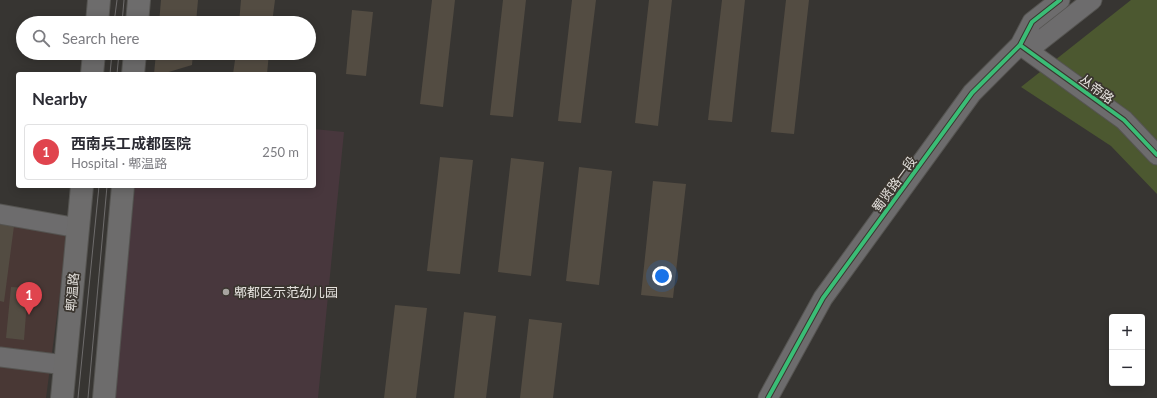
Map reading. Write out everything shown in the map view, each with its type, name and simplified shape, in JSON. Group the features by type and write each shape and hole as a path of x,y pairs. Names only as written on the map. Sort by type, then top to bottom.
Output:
{"main road":[{"path":"98,16 99,0"},
{"path":"138,16 139,0"},
{"path":"92,72 93,60"},
{"path":"133,72 134,60"},
{"name":"郫温路","path":"62,398 82,188"},
{"path":"104,398 123,188"}],"street":[{"name":"蜀贤路一段","path":"768,398 823,298 972,93 1020,45 1032,22 1060,0"},
{"path":"1020,45 1036,44 1092,0"},
{"name":"丛帝路","path":"1020,45 1124,120 1157,155"},
{"path":"0,214 78,228"},
{"path":"0,356 65,370"},
{"path":"0,366 65,370"}],"shaded area":[{"name":"郫都区示范幼儿园","path":"316,129 344,132 318,398 114,398 135,188 316,188"},
{"path":"0,219 68,232 46,398 0,398"}],"green space":[{"path":"1131,0 1157,0 1157,194 1111,146 1021,87"}],"building":[{"path":"161,0 198,0 197,16 160,16"},
{"path":"241,0 275,0 273,16 240,16"},
{"path":"432,0 455,0 443,107 420,104"},
{"path":"503,0 526,0 513,117 490,115"},
{"path":"572,0 596,0 581,123 558,121"},
{"path":"649,0 672,0 658,126 635,123"},
{"path":"722,0 745,0 732,122 708,120"},
{"path":"786,0 809,0 794,134 771,132"},
{"path":"352,10 373,12 366,76 346,74"},
{"path":"155,60 192,60 192,65 169,72 154,72"},
{"path":"235,60 268,60 267,72 233,72"},
{"path":"440,157 473,160 460,274 427,271"},
{"path":"511,158 544,162 531,276 498,272"},
{"path":"579,167 612,171 599,285 566,281"},
{"path":"653,181 686,184 673,298 641,295"},
{"path":"0,224 14,226 4,302 0,301"},
{"path":"11,287 28,288 24,340 6,338"},
{"path":"395,305 427,308 416,398 384,398"},
{"path":"464,312 496,316 486,398 454,398"},
{"path":"529,319 562,323 553,398 520,398"}],"tram line":[{"path":"115,16 117,0"},
{"path":"123,16 124,0"},
{"path":"110,72 111,60"},
{"path":"117,72 118,60"},
{"path":"78,398 99,188"},
{"path":"88,398 107,188"}],"cycle path":[{"path":"768,398 823,298 972,93 1020,45 1032,22 1060,0"},
{"path":"1020,45 1124,120 1157,155"}],"place":[{"name":"郫都区示范幼儿园","path":"226,292"},
{"name":"西南兵工成都医院","path":"29,315"}]}
